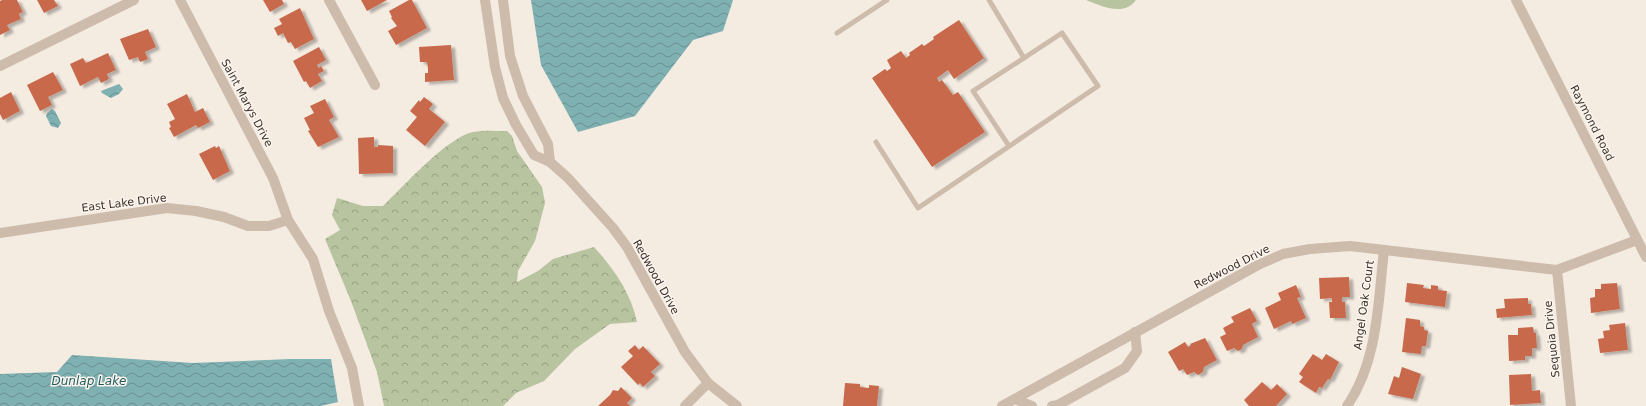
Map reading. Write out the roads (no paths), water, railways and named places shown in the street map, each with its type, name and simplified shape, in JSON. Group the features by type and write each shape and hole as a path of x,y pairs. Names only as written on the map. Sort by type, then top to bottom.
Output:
{"street":[{"path":"0,66 134,0"},
{"name":"Saint Marys Drive","path":"180,0 273,178 288,220"},
{"path":"329,0 374,85"},
{"name":"Redwood Drive","path":"485,0 495,67 503,98 516,125 534,154 550,162 583,193 627,247 682,346 708,383 737,406"},
{"path":"503,0 510,56 523,96 548,144 550,162"},
{"name":"Raymond Road","path":"1516,0 1646,257"},
{"name":"East Lake Drive","path":"0,233 167,208 196,211 224,217 248,226 269,226 288,220"},
{"path":"288,220 313,259 329,311 352,368 359,406"},
{"name":"Redwood Drive","path":"1002,406 1258,265 1283,254 1331,246 1350,246 1557,270 1637,240"},
{"name":"Angel Oak Court","path":"1347,406 1359,385 1371,352 1384,250"},
{"name":"Sequoia Drive","path":"1557,270 1571,406"},
{"path":"1052,406 1058,405 1125,368 1137,351 1135,332"},
{"path":"685,406 708,383"},
{"path":"1015,399 1032,406"}],"lane":[{"path":"837,33 887,0"},
{"path":"988,0 1024,58"},
{"path":"876,142 918,208 1098,86 1062,33 973,91 1009,146"}],"water":[{"path":"531,0 733,0 723,31 693,40 635,116 578,132 541,65"},
{"path":"119,84 123,89 119,94 111,98 101,91"},
{"path":"52,109 55,111 61,123 58,128 51,126 46,116"},
{"name":"Dunlap Lake","path":"72,355 193,363 331,359 338,402 321,406 0,406 0,374 57,372"}]}
